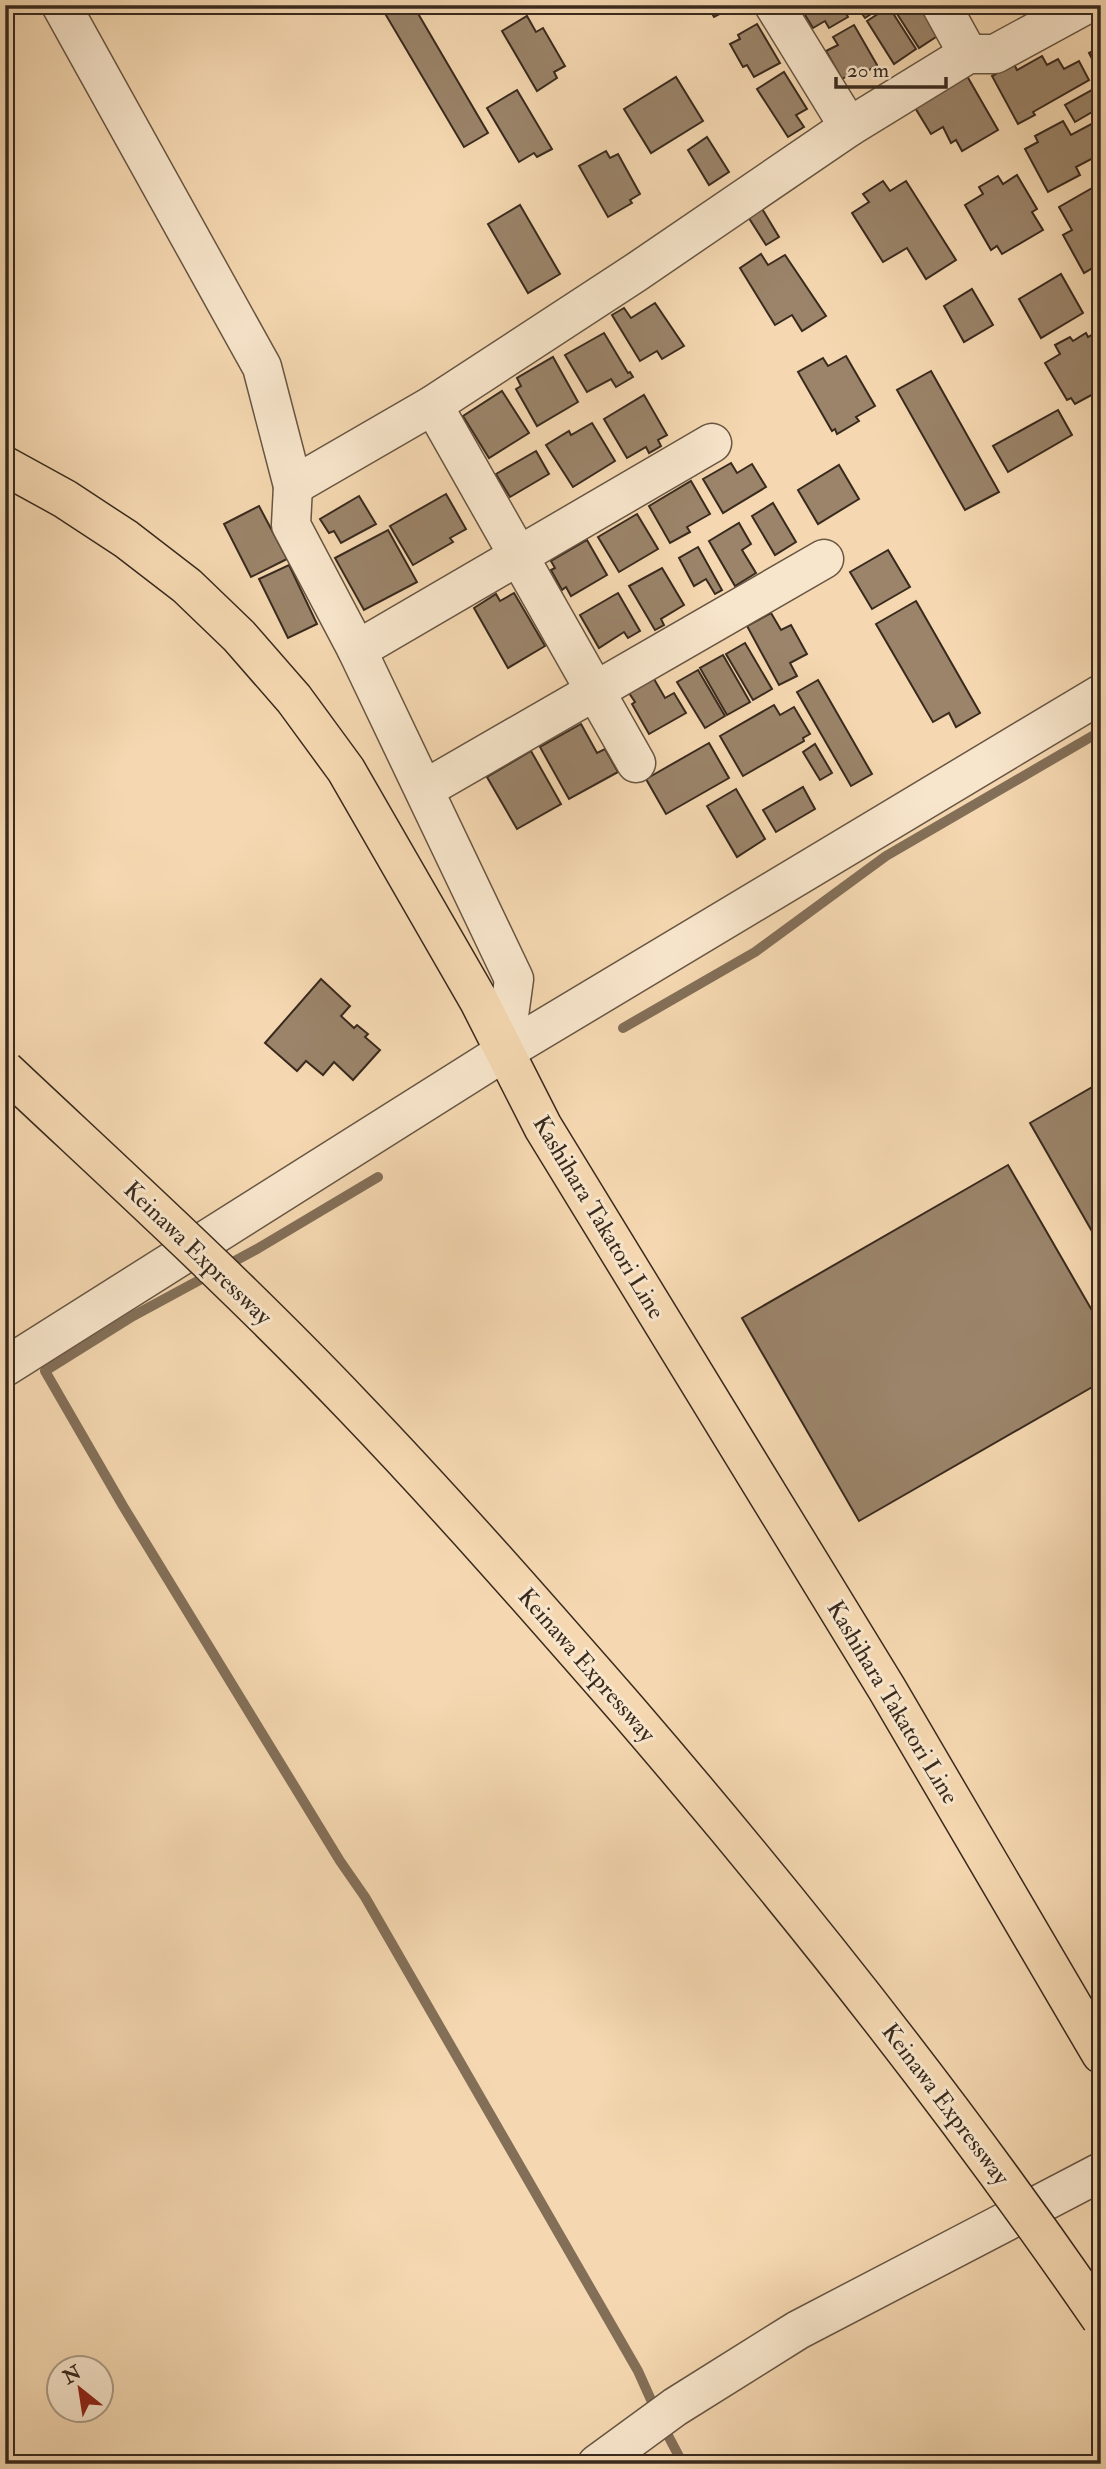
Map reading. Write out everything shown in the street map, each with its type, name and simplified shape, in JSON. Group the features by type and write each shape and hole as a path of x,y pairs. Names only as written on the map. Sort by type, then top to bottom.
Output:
{"main road":[{"name":"Kashihara Takatori Line","path":"5,466 65,499 187,586 239,636 294,698 346,770 479,1000 543,1127 887,1689 1101,2054"},
{"name":"Keinawa Expressway","path":"5,1070 159,1214 353,1406 531,1599 708,1804 878,2014 1043,2235 1101,2319"}],"street":[{"path":"61,5 262,367 293,486 291,525 357,650 514,979 504,1052"},
{"path":"774,5 849,127"},
{"path":"941,5 968,54"},
{"path":"293,486 433,405 635,273 849,127 968,54 995,54 1085,5"},
{"path":"433,405 636,763"},
{"path":"357,650 712,443"},
{"path":"425,789 824,559"},
{"path":"5,1367 504,1052 1101,694"},
{"path":"597,2464 662,2417 797,2330 1101,2172"}],"building":[{"path":"380,5 413,5 488,133 464,147"},
{"path":"707,5 727,5 729,9 714,17"},
{"path":"799,5 841,5 848,17 829,28 825,21 813,28"},
{"path":"856,5 885,5 865,18"},
{"path":"893,5 920,5 939,35 919,48"},
{"path":"889,7 916,49 894,64 867,21"},
{"path":"527,16 536,32 543,28 565,66 554,72 557,78 537,91 502,31"},
{"path":"757,24 780,63 754,77 747,65 743,67 730,44 740,39 738,35"},
{"path":"854,25 877,65 866,72 863,67 842,79 826,51 838,45 833,37"},
{"path":"1101,47 1101,72 1099,72 1089,53"},
{"path":"1042,56 1047,65 1058,59 1064,69 1079,61 1089,80 1033,112 1035,115 1018,124 992,76 1014,64 1017,70"},
{"path":"784,72 807,109 796,115 804,127 788,137 757,89"},
{"path":"967,76 998,130 962,151 956,140 951,143 943,127 931,134 914,106"},
{"path":"676,77 703,121 651,153 624,109"},
{"path":"1101,85 1101,111 1099,108 1075,122 1065,105"},
{"path":"517,90 552,149 537,157 534,153 519,162 487,108"},
{"path":"1063,121 1071,135 1097,121 1101,126 1101,154 1076,167 1080,175 1048,192 1025,149 1038,142 1035,136"},
{"path":"707,137 729,172 709,185 688,150"},
{"path":"606,151 610,158 618,154 640,194 630,200 632,203 608,217 579,166"},
{"path":"1017,175 1037,209 1032,212 1043,230 1002,254 997,246 991,250 965,205 983,194 979,187 998,176 1003,184"},
{"path":"883,181 890,191 906,181 956,260 926,279 907,248 883,262 852,213 869,202 863,194"},
{"path":"1101,183 1101,263 1084,273 1063,235 1072,230 1059,207"},
{"path":"520,205 560,274 528,293 488,224"},
{"path":"761,207 779,237 766,245 747,215"},
{"path":"761,254 768,265 785,255 826,316 802,331 792,315 775,325 740,268"},
{"path":"1061,274 1083,313 1041,338 1019,299"},
{"path":"972,289 993,325 964,342 944,306"},
{"path":"655,303 684,346 662,359 657,351 640,361 612,315 624,308 631,318"},
{"path":"604,333 633,377 616,387 611,379 587,392 565,355"},
{"path":"1086,333 1088,337 1095,333 1101,342 1101,381 1093,385 1097,392 1075,404 1071,398 1067,400 1045,363 1060,354 1055,345 1070,337 1073,341"},
{"path":"846,356 875,406 856,417 859,421 837,434 835,429 832,431 798,372 823,358 828,366"},
{"path":"553,357 578,402 537,426 516,389 521,386 517,378"},
{"path":"931,371 999,492 965,510 897,390"},
{"path":"502,391 529,433 489,458 463,416"},
{"path":"644,395 667,435 658,440 661,446 649,453 646,447 627,458 604,419"},
{"path":"1058,410 1072,435 1008,472 993,446"},
{"path":"592,423 615,461 573,487 546,445 569,431 571,435"},
{"path":"536,451 549,474 510,497 496,474"},
{"path":"731,463 737,473 752,464 766,487 723,513 703,479"},
{"path":"839,465 859,499 818,524 798,490"},
{"path":"691,481 710,514 687,527 690,532 670,543 649,506"},
{"path":"446,494 466,529 450,538 453,542 413,565 390,526"},
{"path":"359,496 376,524 341,543 334,531 329,533 320,519"},
{"path":"773,503 796,542 775,555 752,516"},
{"path":"259,506 287,559 251,577 224,524"},
{"path":"637,514 658,549 619,572 598,537"},
{"path":"739,523 751,544 742,550 756,573 735,586 709,541"},
{"path":"388,530 417,582 364,610 335,558"},
{"path":"587,540 607,575 571,596 566,587 562,590 551,570 555,568 551,561"},
{"path":"698,547 722,590 715,594 706,579 694,586 679,558"},
{"path":"888,550 910,587 872,609 850,572"},
{"path":"289,565 317,624 288,638 259,579"},
{"path":"662,568 684,605 661,619 664,625 655,630 629,586"},
{"path":"514,593 545,646 508,668 474,608 496,594 500,601"},
{"path":"618,593 640,631 628,638 624,632 599,648 580,615"},
{"path":"916,601 980,713 956,727 949,713 933,722 876,624"},
{"path":"771,613 781,630 791,625 807,654 790,663 797,676 779,685 747,626"},
{"path":"745,643 772,689 753,700 726,654"},
{"path":"723,655 750,702 727,715 700,668"},
{"path":"698,670 725,716 705,728 677,682"},
{"path":"654,679 665,698 674,693 686,713 649,734 632,704 635,702 629,693"},
{"path":"818,680 872,774 851,786 797,692"},
{"path":"774,705 780,715 794,707 810,734 803,738 804,741 743,776 720,736"},
{"path":"581,724 597,753 605,749 618,772 569,799 540,747"},
{"path":"709,743 729,778 666,814 646,779"},
{"path":"815,744 832,773 820,780 803,752"},
{"path":"531,751 561,804 517,829 487,777"},
{"path":"803,787 815,809 776,832 763,810"},
{"path":"736,789 765,839 737,857 707,806"},
{"path":"321,979 350,1006 341,1016 354,1028 357,1025 368,1034 365,1037 380,1050 353,1080 334,1062 323,1075 306,1061 297,1071 265,1043"},
{"path":"1101,1082 1101,1247 1030,1123"},
{"path":"1008,1165 1101,1326 1101,1382 859,1521 742,1318"}],"waterway":[{"path":"623,1028 755,952 886,856 1101,731"},
{"path":"378,1177 257,1249 133,1316 45,1371 123,1506 340,1861 365,1897 638,2371 656,2411"},
{"path":"663,2426 683,2464"}]}
